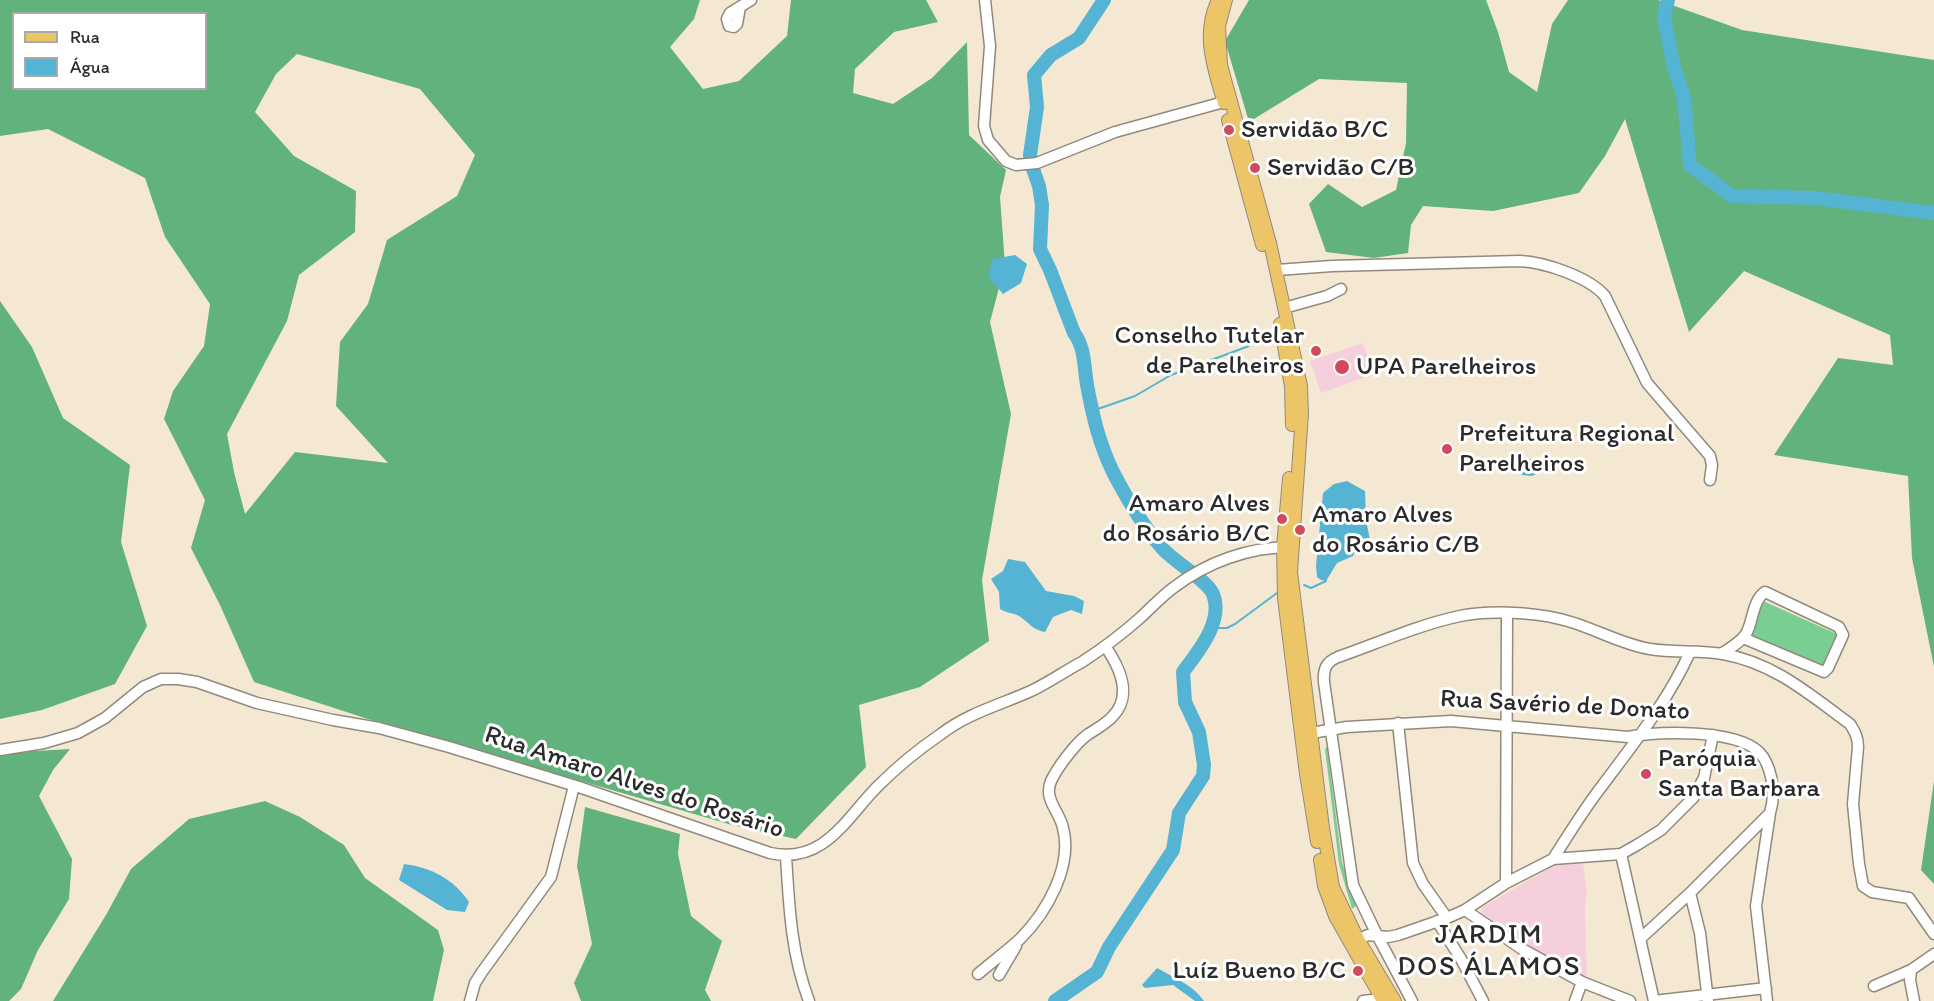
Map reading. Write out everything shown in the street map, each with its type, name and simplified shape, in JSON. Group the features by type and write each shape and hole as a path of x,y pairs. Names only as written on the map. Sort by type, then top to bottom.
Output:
{"main road":[{"path":"1218,0 1210,25 1210,47 1266,244 1288,369 1293,414 1288,547"},
{"path":"1226,0 1219,26 1218,47 1227,101"},
{"path":"1266,244 1277,270 1296,359 1301,399 1284,597 1306,734 1311,807 1324,886 1335,916 1355,941 1380,997"}],"street":[{"path":"740,8 751,0"},
{"path":"985,0 990,46 984,126 988,140 1006,161 1016,165 1037,162 1115,132 1227,101"},
{"path":"1277,270 1520,261 1542,263 1582,280 1601,291 1605,296 1647,383 1710,456 1712,465 1710,480"},
{"path":"1284,308 1328,296 1341,289"},
{"name":"Rua Amaro Alves do Rosário","path":"0,750 44,743 78,733 105,718 143,687 161,679 173,678 197,682 257,703 415,737 574,786 725,836 759,850 786,856 814,849 836,834 880,784 942,732 977,712 1032,690 1106,646 1175,586 1199,571 1232,557 1262,549 1288,547"},
{"path":"1721,654 1748,632 1758,599 1765,592 1839,627 1843,635 1824,672 1743,638"},
{"path":"1506,883 1507,614"},
{"path":"1412,1001 1357,897 1349,870 1330,729 1324,678 1325,667 1338,657 1434,624 1470,615 1507,614 1560,619 1624,642 1651,649 1721,654 1760,664 1778,672 1850,724 1858,738 1853,804 1863,886 1872,892 1909,898 1914,902 1934,934"},
{"path":"999,975 1020,938 1046,906 1058,881 1066,846 1063,825 1049,795 1051,781 1062,763 1085,737 1113,716 1121,706 1124,695 1123,683 1106,646"},
{"path":"1553,859 1600,787 1643,734 1680,675 1690,652"},
{"name":"Rua Savério de Donato","path":"1306,734 1330,729 1451,721 1628,737 1643,734 1713,735 1746,744 1762,757 1770,774 1774,791 1756,906 1767,1001"},
{"path":"1398,723 1413,863 1483,1001"},
{"path":"1355,941 1368,934 1388,937 1398,935 1442,920 1465,910 1506,883 1553,859 1621,854 1661,830 1693,798 1704,778 1713,735"},
{"path":"470,1001 475,983 482,972 551,877 574,786"},
{"path":"1640,939 1770,813"},
{"path":"1621,854 1654,1001 1708,998 1766,988"},
{"path":"786,856 796,960 809,1001"},
{"path":"1690,893 1700,933 1708,998"},
{"path":"1465,910 1522,949 1582,982 1630,1001"},
{"path":"978,974 1020,938"},
{"path":"1874,986 1911,970 1934,954"},
{"path":"1911,970 1910,980 1914,1001"},
{"path":"1575,1001 1582,982"}],"shaded area":[{"name":"UPA Parelheiros","path":"1363,343 1374,374 1321,393 1310,361"},
{"path":"1583,864 1587,892 1585,908 1587,978 1554,962 1484,916 1482,912 1483,907 1555,865"}],"green space":[{"path":"0,0 700,0 694,19 670,47 703,89 739,81 787,36 791,0 926,0 938,22 894,32 855,69 853,93 893,104 932,78 967,42 969,135 1006,170 1000,197 1005,265 990,322 1011,414 982,580 989,641 920,687 859,705 866,767 796,839 732,825 368,719 254,682 220,605 191,548 205,500 164,419 173,391 204,346 210,304 165,237 145,178 48,129 0,136","holes":["297,54 420,89 475,155 457,196 387,240 368,304 340,342 336,406 388,463 295,452 245,514 227,434 287,321 299,275 355,232 356,191 294,156 255,112 276,74"]},
{"path":"1249,0 1486,0 1509,72 1537,92 1552,24 1568,0 1658,0 1742,30 1934,60 1934,667 1912,558 1908,476 1774,455 1838,358 1893,365 1890,335 1744,271 1689,332 1625,119 1605,156 1579,193 1493,211 1423,206 1411,225 1408,253 1374,258 1326,252 1309,204 1328,184 1362,207 1396,190 1406,143 1407,83 1319,79 1249,122 1225,41"},
{"path":"0,301 32,347 63,418 130,465 121,542 147,626 115,684 42,710 0,719"},
{"path":"1761,600 1839,635 1822,670 1747,637"},
{"path":"1327,747 1342,862 1356,906 1352,909 1339,864 1325,749"},
{"path":"70,749 53,770 39,796 72,859 69,899 38,950 21,989 9,1001 0,1001 0,753"},
{"path":"1934,781 1934,884 1921,870"},
{"path":"265,801 300,817 344,845 365,878 438,930 444,950 433,1001 53,1001 106,915 131,869 189,819"},
{"path":"585,807 680,834 678,854 691,916 722,941 705,990 711,1001 581,1001 574,983 592,944 577,866"}],"water":[{"path":"1015,255 1027,264 1021,283 1003,294 988,277 993,259"},
{"path":"1526,459 1537,459 1542,467 1540,472 1532,476 1522,475 1520,465"},
{"path":"1347,481 1365,491 1366,520 1370,540 1363,548 1356,550 1353,556 1337,563 1326,581 1321,580 1317,577 1316,566 1323,493 1334,484"},
{"path":"1008,559 1025,562 1046,591 1074,596 1084,601 1082,614 1071,610 1053,617 1045,632 1034,628 1019,616 1000,609 999,592 991,579 1003,571"},
{"path":"404,864 432,871 449,881 469,902 465,912 447,910 399,880"},
{"path":"1157,968 1188,986 1204,1001 1195,1001 1173,985 1145,988 1142,985"}],"waterway":[{"path":"1055,1001 1097,972 1109,947 1173,850 1179,813 1203,776 1204,765 1199,732 1185,702 1183,672 1208,636 1215,615 1215,604 1210,589 1167,553 1155,539 1135,511 1113,472 1094,419 1080,344 1040,249 1042,205 1030,155 1037,107 1034,75 1051,55 1079,38 1104,0"},
{"path":"1668,0 1664,17 1674,67 1684,98 1690,165 1732,196 1814,198 1934,213"},
{"path":"1092,411 1135,396 1171,375 1249,346"},
{"path":"1304,585 1311,588 1326,581"},
{"path":"1210,628 1227,628 1235,624 1277,593"}],"place":[{"name":"Servidão B/C","path":"1229,130"},
{"name":"Servidão C/B","path":"1255,168"},
{"name":"Conselho Tutelar de Parelheiros","path":"1316,351"},
{"name":"UPA Parelheiros","path":"1342,367"},
{"name":"Prefeitura Regional Parelheiros","path":"1447,449"},
{"name":"Amaro Alves do Rosário B/C","path":"1282,519"},
{"name":"Amaro Alves do Rosário C/B","path":"1300,530"},
{"name":"Paróquia Santa Barbara","path":"1646,774"},
{"name":"Luíz Bueno B/C","path":"1358,971"}],"district":[{"name":"JARDIM DOS ÁLAMOS","path":"1489,952"}]}
